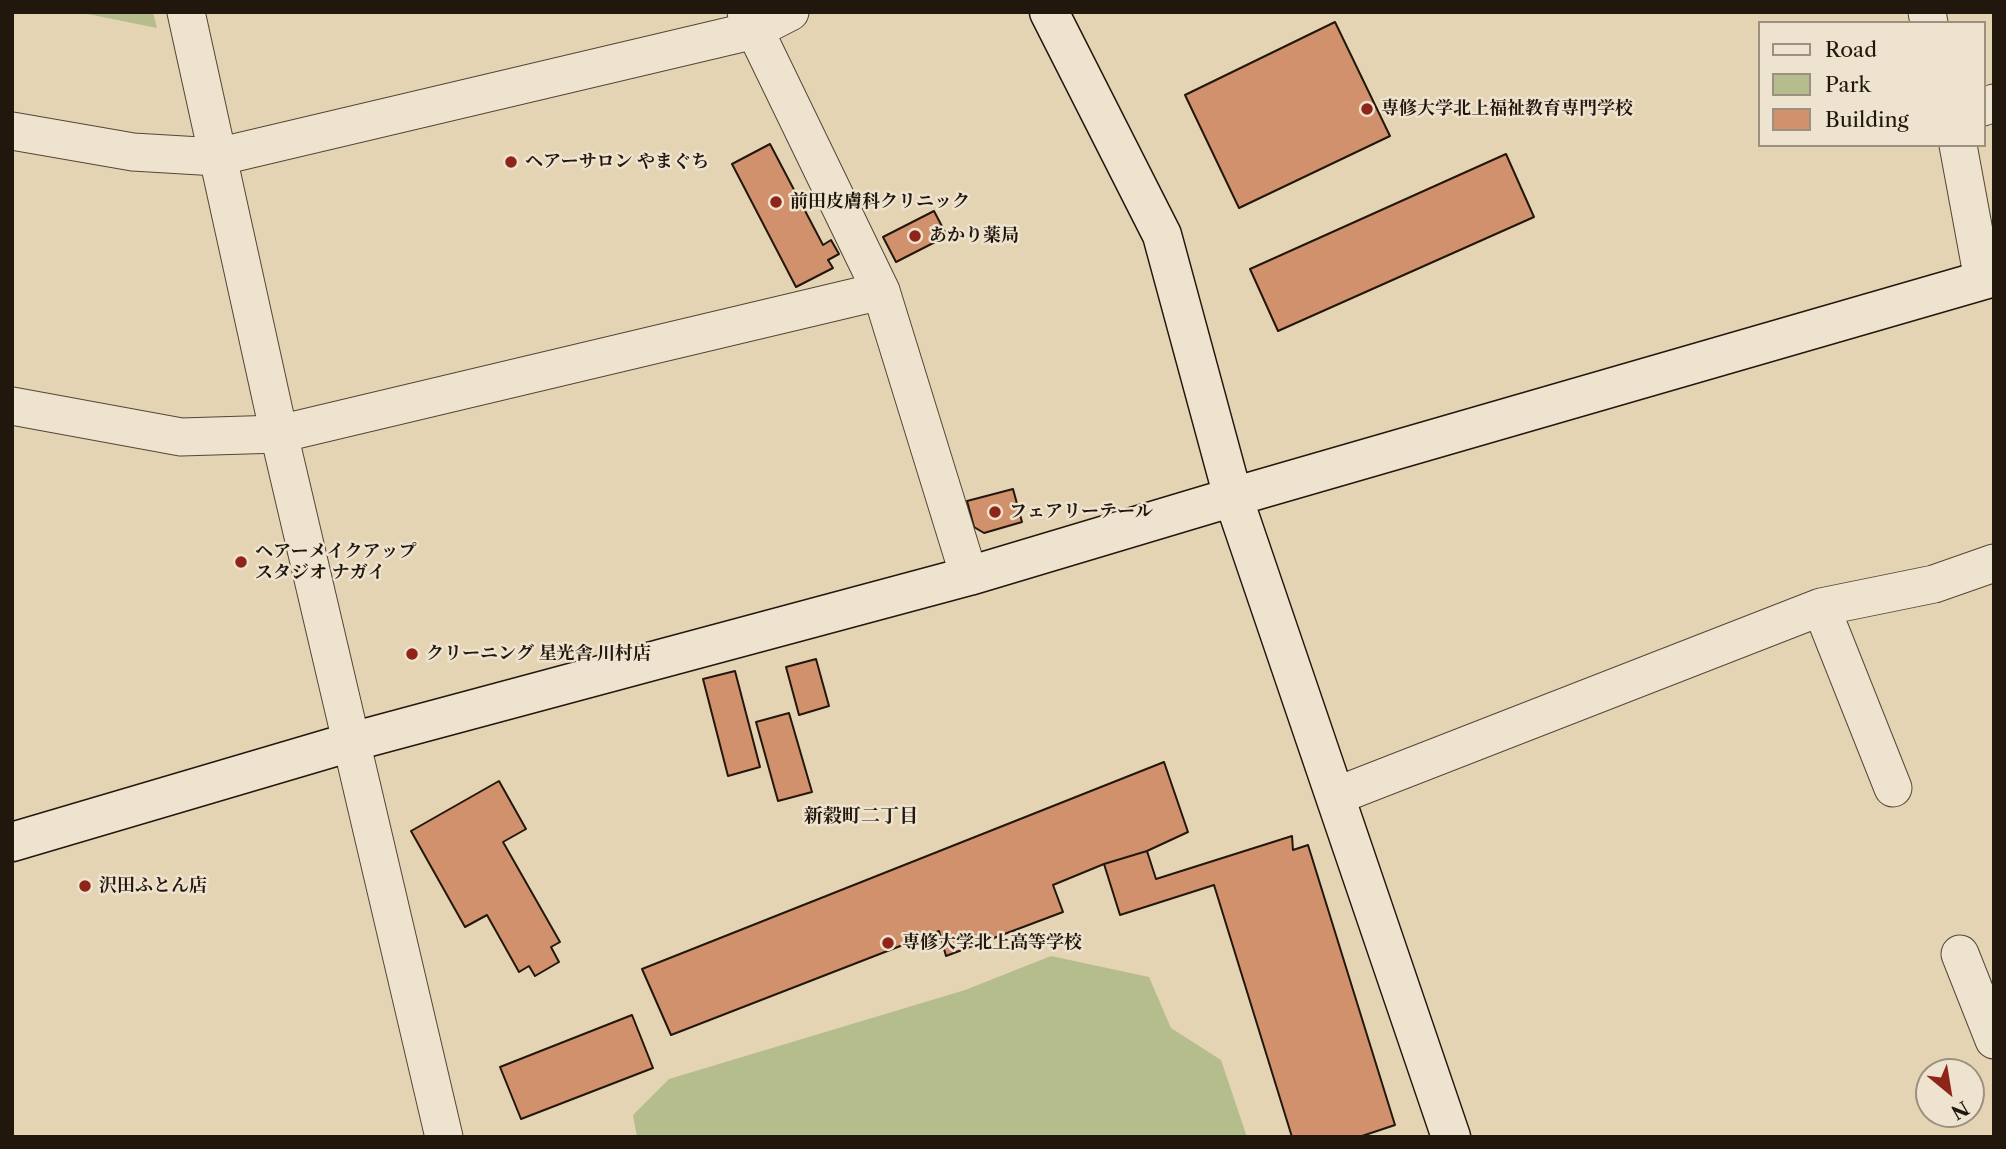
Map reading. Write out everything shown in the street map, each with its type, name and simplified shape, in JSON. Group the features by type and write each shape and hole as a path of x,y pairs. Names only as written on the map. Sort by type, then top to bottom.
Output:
{"street":[{"path":"186,12 278,434 444,1137"},
{"path":"12,131 133,152 217,156 790,12"},
{"path":"1049,12 1162,235 1233,497 1451,1137"},
{"path":"750,21 881,291 969,576"},
{"path":"12,842 351,742 969,576 1989,278 1958,147"},
{"path":"12,406 181,437 278,434 881,291"},
{"path":"1336,796 1821,607 1991,571"},
{"path":"1821,607 1893,788"},
{"path":"1960,954 1994,1040"}],"green space":[{"path":"78,12 153,12 157,28"},
{"path":"1051,956 1149,977 1171,1028 1221,1060 1247,1137 637,1137 633,1115 669,1079 965,990"}],"building":[{"path":"1335,22 1390,136 1239,208 1185,95"},
{"name":"前田皮膚科クリニック","path":"770,144 823,245 831,240 839,254 828,260 833,268 796,287 732,164"},
{"path":"1506,154 1534,217 1278,331 1250,269"},
{"name":"あかり薬局","path":"934,211 947,236 896,262 883,237"},
{"name":"フェアリーテール","path":"1013,489 1022,522 984,533 974,527 967,501"},
{"path":"816,659 829,706 799,715 786,667"},
{"path":"735,671 760,767 728,776 703,679"},
{"path":"789,713 812,792 778,801 756,722"},
{"path":"1164,762 1188,832 1147,851 1104,864 1053,885 1063,912 946,956 939,931 671,1035 642,969"},
{"path":"499,781 526,829 503,842 560,942 551,947 559,962 535,976 529,966 519,972 487,915 465,927 411,831"},
{"path":"1292,836 1293,850 1308,845 1395,1125 1359,1137 1292,1137 1214,885 1120,915 1104,864 1147,851 1156,879"},
{"path":"632,1015 653,1068 521,1119 500,1067"}],"place":[{"name":"専修大学北上福祉教育専門学校","path":"1367,109"},
{"name":"ヘアーサロン やまぐち","path":"511,162"},
{"name":"前田皮膚科クリニック","path":"776,202"},
{"name":"あかり薬局","path":"915,236"},
{"name":"フェアリーテール","path":"995,512"},
{"name":"ヘアーメイクアップ スタジオ ナガイ","path":"241,562"},
{"name":"クリーニング 星光舎 川村店","path":"412,654"},
{"name":"沢田ふとん店","path":"85,886"},
{"name":"専修大学北上高等学校","path":"888,943"}],"district":[{"name":"新穀町二丁目","path":"861,817"}]}
